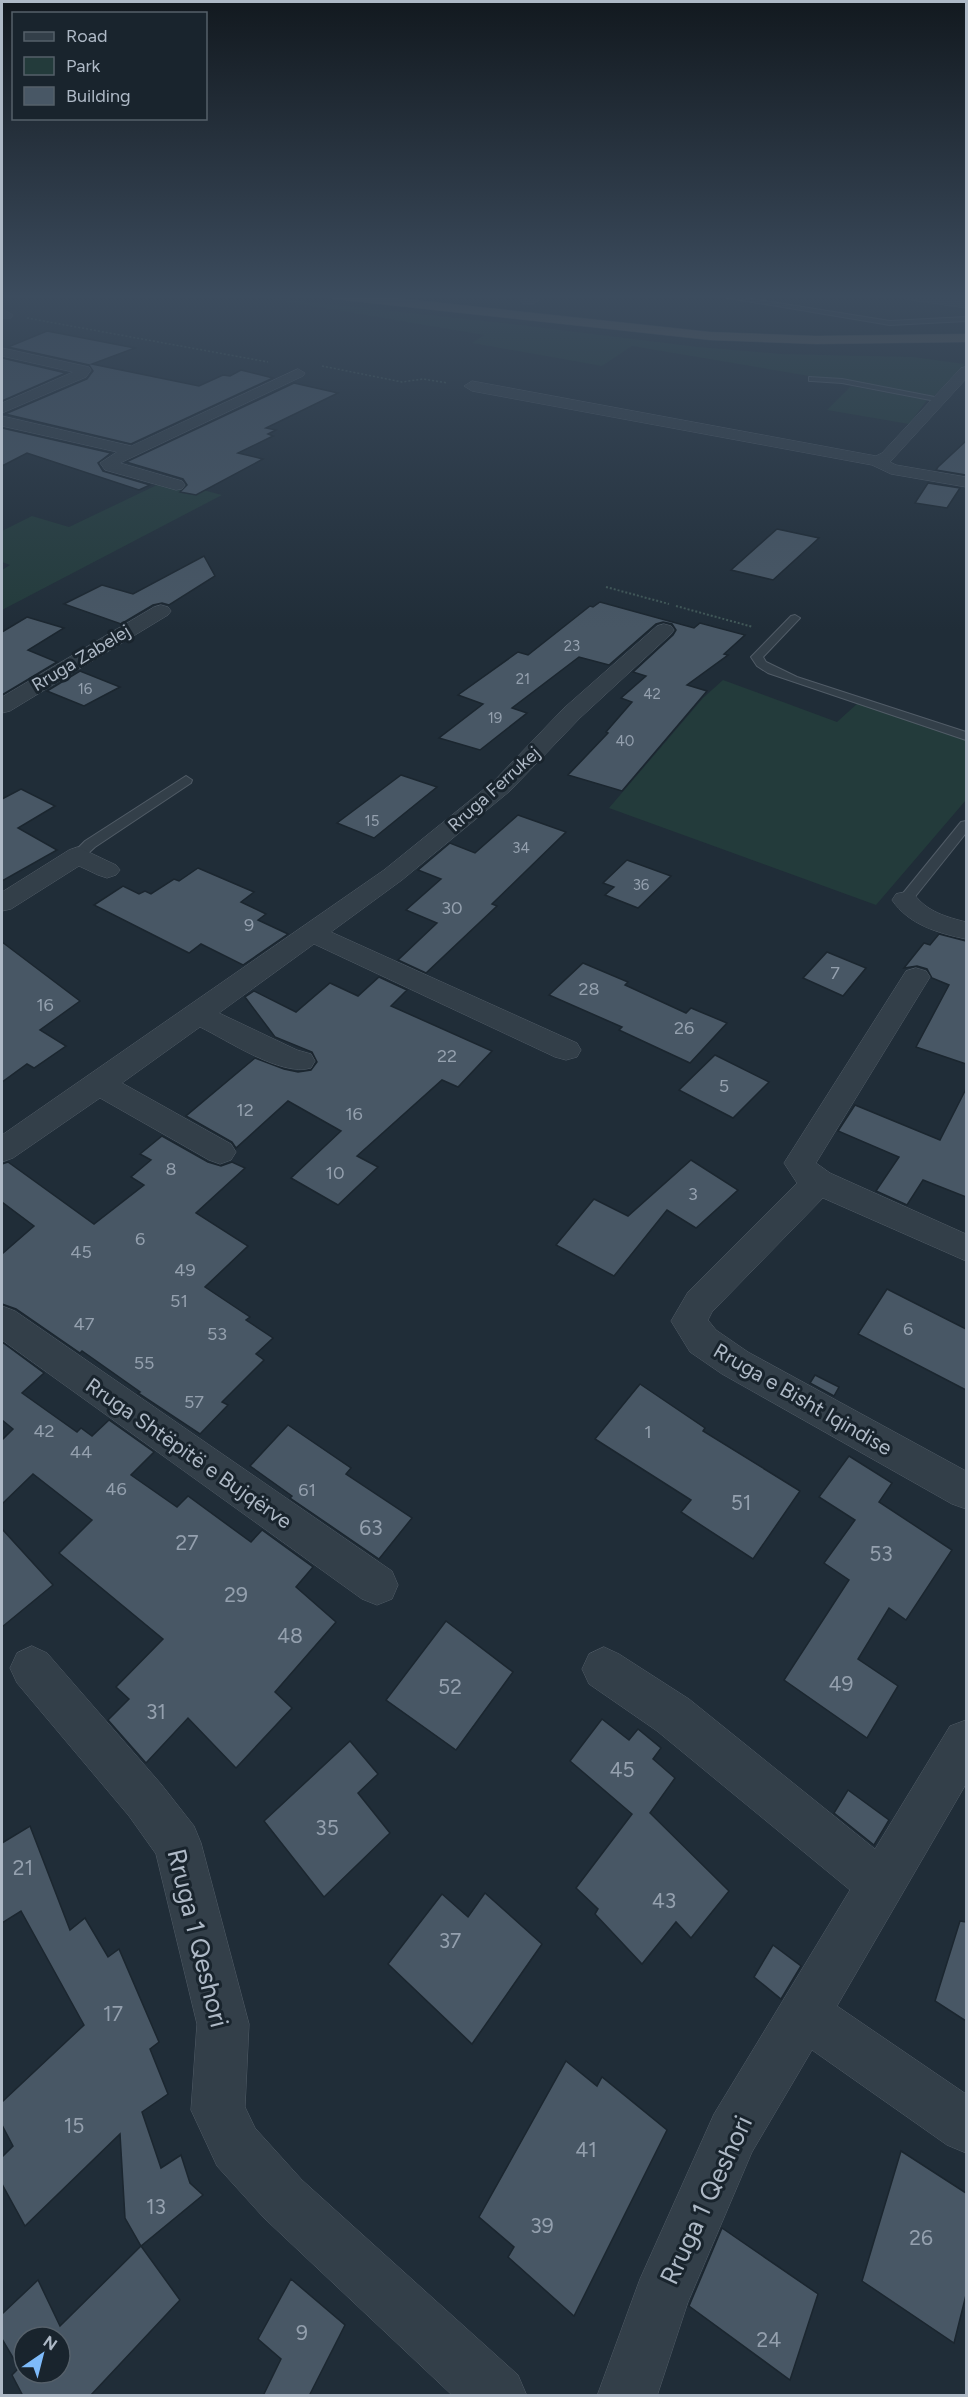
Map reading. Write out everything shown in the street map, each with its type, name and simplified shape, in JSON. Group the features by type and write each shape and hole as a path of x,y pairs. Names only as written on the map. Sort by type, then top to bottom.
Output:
{"street":[{"path":"176,485 111,466 108,463 226,407"},
{"path":"585,407 877,461 891,469 966,482"},
{"path":"877,461 888,457 934,407"},
{"path":"2,421 132,451"},
{"name":"Rruga Zabelej","path":"2,706 161,611"},
{"name":"Rruga Ferrukej","path":"2,1150 99,1084 393,875 502,786 572,713 664,630"},
{"path":"2,903 78,855 107,870"},
{"path":"905,900 909,908 920,915 966,931"},
{"path":"312,933 567,1050"},
{"path":"916,977 800,1162 805,1172 818,1182 966,1248"},
{"path":"198,1014 288,1058 300,1061"},
{"path":"99,1084 220,1152"},
{"name":"Rruga e Bisht Iqindise","path":"818,1182 700,1302 689,1321 703,1341 735,1363 966,1491"},
{"name":"Rruga Shtëpitë e Bujqërve","path":"2,1321 377,1585"},
{"name":"Rruga 1 Qeshori","path":"32,1668 145,1800 177,1843 223,2025 218,2110 236,2147 283,2199 497,2396"},
{"path":"604,1670 673,1714 882,1885"},
{"name":"Rruga 1 Qeshori","path":"627,2396 660,2299 733,2133 966,1742"},
{"path":"805,2014 966,2126"}],"lane":[{"path":"795,618 757,657 760,664 772,671 966,736"},
{"path":"78,855 90,844 186,780"},
{"path":"905,900 966,825"}],"path":[{"path":"606,586 778,635"}],"green space":[{"path":"830,407 922,407 909,424 827,410"},
{"path":"159,484 184,485 222,495 2,610 2,570 10,565 2,562 2,531 32,516 69,527"},
{"path":"723,680 837,722 858,703 966,740 966,800 876,905 609,808 703,698"}],"building":[{"path":"22,407 211,407 131,444 5,414"},
{"path":"243,407 309,407 266,428 276,430 268,434 273,436 238,453 263,459 196,495 180,492 187,485 183,479 126,462"},
{"path":"2,428 111,453 98,463 103,471 150,485 139,490 27,453 2,466"},
{"path":"966,441 966,475 936,470 938,467"},
{"path":"928,483 960,488 947,508 915,503"},
{"path":"777,529 819,538 773,580 731,570"},
{"path":"204,556 215,576 169,605 162,603 153,605 121,624 64,604 102,585 133,594"},
{"path":"600,602 694,628 700,623 745,635 724,654 728,655 687,685 707,691 622,791 568,775 608,733 606,732 632,702 621,698 646,676 633,672 673,635 676,630 672,624 663,622 656,624 609,665 579,657 512,708 527,713 480,750 439,738 483,704 458,695 518,652 528,655 590,606 593,607"},
{"path":"27,617 64,628 28,650 57,662 2,695 2,632"},
{"path":"80,671 120,687 84,706 47,691"},
{"path":"401,775 437,787 374,838 337,823"},
{"path":"21,789 55,806 18,828 57,850 2,881 2,799"},
{"path":"518,815 566,832 492,904 497,906 426,973 398,960 437,923 406,910 441,879 418,870 450,843 475,853"},
{"path":"627,860 671,876 638,908 605,895 614,887 603,883"},
{"path":"198,868 254,892 241,902 266,914 258,920 288,934 243,965 201,944 189,953 94,905 123,886 139,894 145,891 151,894 174,879 179,881"},
{"path":"939,934 966,941 966,1064 916,1047 949,985 932,978 927,969 917,966 904,968 924,943 930,945"},
{"path":"2,942 80,1001 40,1030 66,1046 34,1068 27,1064 2,1082"},
{"path":"827,952 866,968 843,996 803,978"},
{"path":"583,963 628,982 625,985 686,1013 691,1008 727,1023 690,1063 619,1030 622,1027 549,995"},
{"path":"379,977 407,990 391,1006 492,1051 458,1087 442,1080 357,1156 378,1167 338,1205 291,1178 341,1131 288,1101 236,1148 232,1142 186,1116 255,1058 298,1072 311,1070 317,1062 312,1052 275,1037 245,997 254,991 296,1012 330,983 358,996"},
{"path":"715,1055 769,1082 733,1118 679,1090"},
{"path":"966,1089 966,1197 923,1180 907,1205 876,1191 899,1157 838,1131 855,1105 940,1140"},
{"path":"162,1136 208,1162 221,1166 232,1162 245,1168 196,1213 248,1246 205,1287 250,1317 246,1320 273,1338 256,1354 264,1360 222,1402 228,1405 200,1434 138,1393 140,1392 82,1351 80,1353 16,1309 2,1304 2,1254 34,1226 2,1202 2,1164 8,1162 94,1224 144,1185 131,1177 151,1160 140,1154"},
{"path":"691,1160 738,1190 696,1228 667,1210 614,1276 556,1245 594,1199 628,1216"},
{"path":"887,1289 966,1329 966,1390 858,1334"},
{"path":"2,1342 44,1373 22,1393 77,1432 81,1428 92,1436 109,1420 154,1452 131,1475 177,1507 188,1496 251,1542 262,1530 313,1567 296,1587 336,1622 275,1692 292,1708 236,1768 188,1718 146,1763 108,1720 129,1699 116,1687 163,1639 59,1553 92,1520 33,1474 2,1504 2,1440 13,1429 2,1420"},
{"path":"815,1375 839,1387 834,1396 810,1383"},
{"path":"640,1384 705,1428 703,1431 800,1491 753,1559 681,1512 691,1500 595,1439"},
{"path":"288,1425 351,1468 346,1474 412,1518 379,1559 290,1498 292,1496 250,1466"},
{"path":"849,1456 892,1483 879,1502 952,1550 906,1620 889,1608 858,1659 898,1686 867,1738 784,1680 849,1580 824,1563 855,1520 819,1497"},
{"path":"2,1529 53,1585 2,1627"},
{"path":"446,1621 513,1672 456,1750 386,1700"},
{"path":"602,1719 629,1740 638,1729 661,1748 653,1759 675,1778 650,1813 729,1891 691,1938 676,1922 642,1964 595,1914 598,1909 576,1888 632,1814 570,1761"},
{"path":"350,1741 378,1774 358,1793 390,1833 324,1897 264,1821"},
{"path":"848,1790 889,1820 874,1845 834,1813"},
{"path":"30,1826 70,1930 85,1918 108,1957 119,1949 159,2042 150,2049 168,2094 142,2112 161,2168 181,2155 190,2183 203,2195 141,2246 125,2218 120,2134 25,2226 2,2184 2,2157 13,2146 2,2125 2,2102 84,2025 21,1911 2,1923 2,1843"},
{"path":"485,1893 542,1944 472,2044 388,1964 442,1894 468,1917"},
{"path":"960,1921 966,1922 966,2021 935,2001"},
{"path":"773,1945 801,1966 781,1999 754,1977"},
{"path":"566,2061 597,2086 602,2077 667,2130 574,2316 508,2257 514,2247 479,2217"},
{"path":"901,2151 966,2193 966,2295 954,2343 862,2281"},
{"path":"722,2228 818,2294 790,2380 689,2306"},
{"path":"141,2246 180,2300 90,2396 23,2396 17,2385 72,2385 72,2325 61,2325"},
{"path":"291,2279 345,2325 309,2396 263,2396 281,2359 258,2339"},
{"path":"38,2280 60,2325 12,2325 12,2356 2,2339 2,2314"}]}
